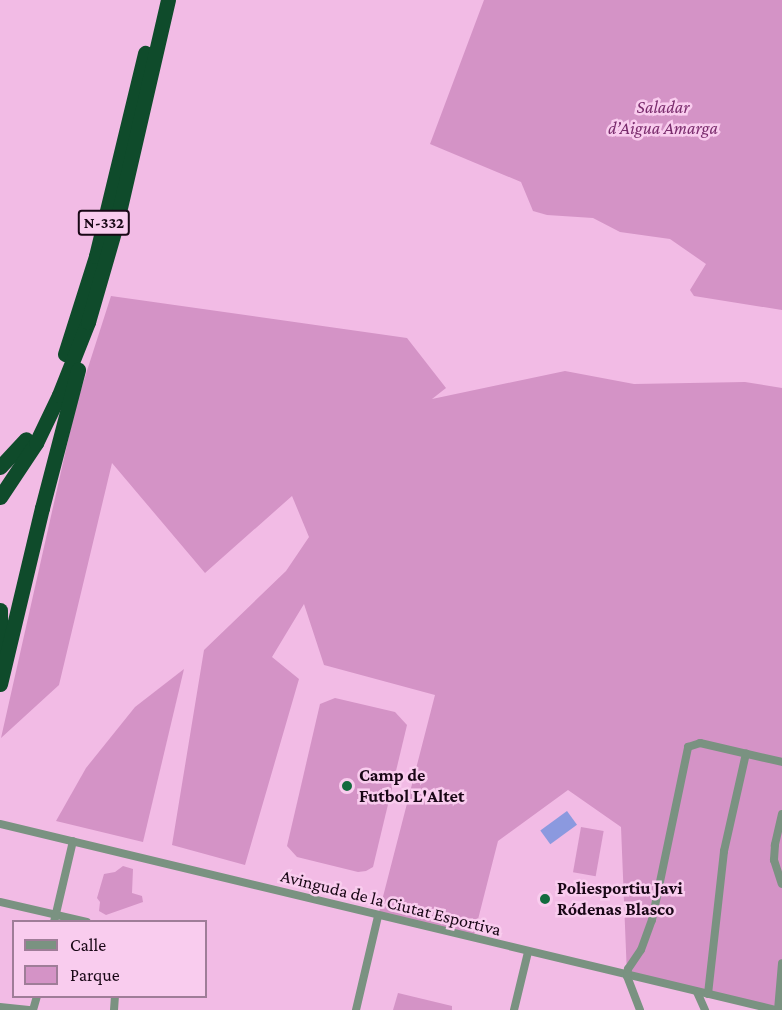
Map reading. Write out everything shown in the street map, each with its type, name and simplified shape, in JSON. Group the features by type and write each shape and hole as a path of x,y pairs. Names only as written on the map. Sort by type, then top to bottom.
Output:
{"highway":[{"name":"N-332","path":"0,480 27,439 54,385 88,286 157,0"},
{"name":"N-332","path":"0,497 36,443 59,395 88,322 116,225 169,0"},
{"path":"0,684 88,322"},
{"path":"0,467 27,439"},
{"path":"0,610 0,647"}],"street":[{"path":"640,1010 627,976 652,920 688,747 700,743 782,762"},
{"path":"708,994 724,851 746,753"},
{"path":"782,814 774,860 782,884"},
{"name":"Avinguda de la Ciutat Esportiva","path":"0,824 773,1010"},
{"path":"54,918 73,841"},
{"path":"0,902 54,918 76,920"},
{"path":"356,1010 378,916"},
{"path":"514,1010 528,952"},
{"path":"773,1010 782,963"},
{"path":"697,992 705,1010"},
{"path":"0,1007 31,1010"}],"green space":[{"name":"Saladar d’Aigua Amarga","path":"484,0 782,0 782,310 694,296 690,290 706,264 670,239 620,232 593,218 547,215 533,211 521,182 430,144"},
{"path":"111,296 407,338 446,388 432,399 565,371 634,384 745,382 782,388 782,1009 627,976 621,827 568,790 498,841 473,939 378,916 435,695 324,665 304,604 272,657 299,679 245,865 172,845 204,650 286,571 309,537 292,496 205,573 112,463 59,685 1,738 76,405"},
{"path":"184,669 143,842 56,821 86,768 135,707"},
{"name":"Camp de Futbol L'Altet","path":"335,698 395,712 407,725 373,867 366,871 358,872 297,857 287,846 320,704"},
{"path":"581,827 604,831 596,876 573,872"},
{"path":"123,866 133,869 132,893 142,896 143,902 106,915 99,911 100,902 97,898 104,874 115,872"},
{"path":"398,993 452,1006 452,1010 393,1010"}],"water":[{"path":"567,811 577,825 550,844 540,830"}],"place":[{"name":"Camp de Futbol L'Altet","path":"347,786"},
{"name":"Poliesportiu Javi Ródenas Blasco","path":"545,899"}]}
